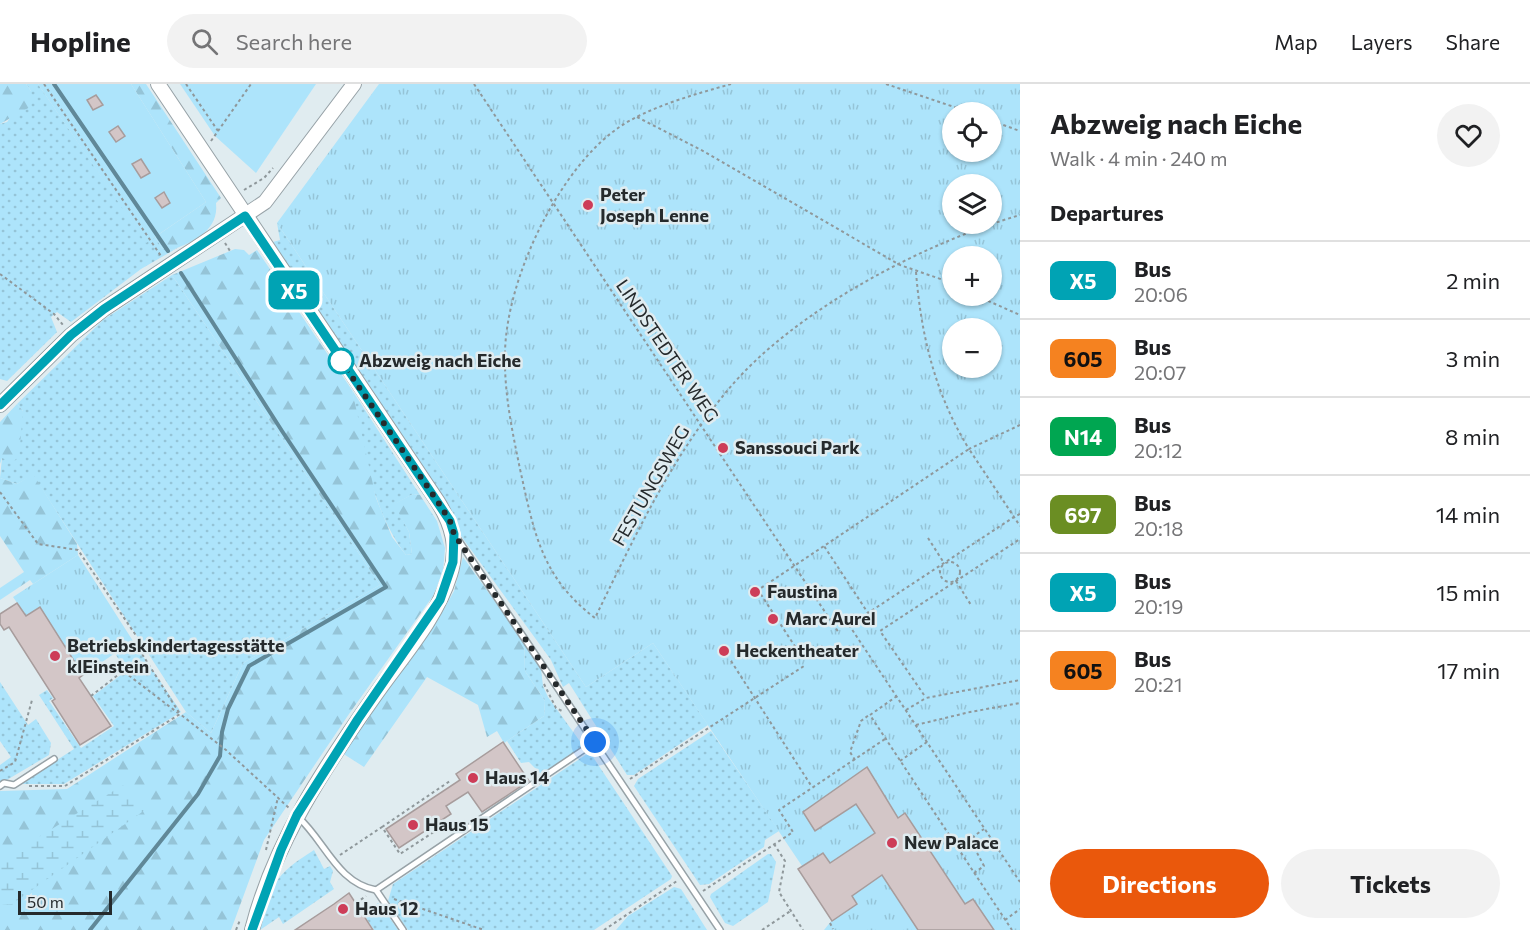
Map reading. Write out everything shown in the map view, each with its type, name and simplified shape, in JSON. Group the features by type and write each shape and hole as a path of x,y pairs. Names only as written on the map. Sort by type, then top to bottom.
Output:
{"street":[{"path":"158,84 201,152 438,502 450,521 454,534 451,572 440,600 358,719 297,815 281,850 252,930"},
{"path":"0,405 81,326 265,202 354,84"}],"lane":[{"path":"454,534 720,930"},
{"path":"376,890 595,742"},
{"path":"0,786 4,783 14,785 54,759"},
{"path":"297,815 313,830 333,860 353,882 376,890 403,930"}],"path":[{"path":"44,84 167,266"},
{"path":"186,84 218,131"},
{"path":"201,152 251,84"},
{"name":"LINDSTEDTER WEG","path":"474,84 839,633"},
{"path":"553,202 588,154 608,135 637,117 732,84"},
{"path":"886,84 942,103"},
{"path":"637,117 705,152 900,265 942,280"},
{"path":"1002,125 1020,131"},
{"name":"FESTUNGSWEG","path":"553,202 532,245 509,321 505,350 505,392 537,540 559,584 569,597 595,618 662,487 726,391 782,339 850,291 971,231 1020,215"},
{"path":"916,272 920,318 934,374 950,419 1020,526"},
{"path":"0,274 54,314 67,330"},
{"path":"1000,306 1020,315"},
{"path":"802,657 758,590 969,448 1020,425"},
{"path":"0,492 38,544 78,550 137,637 142,654 180,714"},
{"path":"824,546 868,613 1020,514"},
{"path":"928,538 944,563"},
{"path":"924,695 880,631 1020,539"},
{"path":"949,561 958,566 960,571 956,581 945,581 941,577 939,572 944,563 949,561"},
{"path":"956,581 971,604"},
{"path":"849,626 1020,882"},
{"path":"731,661 812,787"},
{"path":"623,784 804,666"},
{"path":"91,696 123,671 226,750 297,815"},
{"path":"906,710 926,698 1020,680"},
{"path":"855,760 850,752 861,721 897,696"},
{"path":"0,771 15,762 32,700"},
{"path":"916,725 1020,703"},
{"path":"14,785 65,786 180,714"},
{"path":"870,715 1012,930"},
{"path":"697,895 793,832 779,810 885,739"},
{"path":"900,761 927,742"},
{"path":"333,860 450,781"},
{"path":"382,827 400,854 442,826 440,821"},
{"path":"974,873 984,866 973,842 974,836 984,829"},
{"path":"774,844 785,861 779,892 803,930"},
{"path":"604,930 685,876"},
{"path":"356,903 376,890 386,897 484,930"},
{"path":"1005,920 1020,909"},
{"path":"762,930 792,910"},
{"path":"830,923 833,929"}],"green space":[{"path":"0,84 26,84 31,91 30,107 0,124"},
{"path":"26,84 38,84 146,242 155,237 162,248 172,250 179,247 141,269 71,322 57,312 51,317 57,332 7,381 0,379 0,124 7,122 31,91"},
{"path":"38,84 131,84 206,202 146,243"},
{"path":"131,84 146,84 221,198 216,203 214,220 204,233 172,250 162,248 155,237 206,202"},
{"path":"180,84 316,84 256,173 215,136"},
{"name":"Sanssouci Park","path":"379,84 1020,84 1020,930 824,930 832,920 798,869 802,866 653,643 586,687 277,223"},
{"path":"277,223 586,687 653,643 708,725 634,775 627,775 569,683 563,687 551,660 461,536 455,518 273,242 280,240"},
{"path":"235,249 244,250 249,255 257,250 352,390 376,498 392,537 406,555 412,554 409,532 394,504 413,494 420,495 437,521 445,548 443,572 433,596 349,714 264,840 231,930 0,930 0,791 67,789 186,712 211,733 243,663 380,585 172,275"},
{"path":"172,275 380,585 243,663 211,733 186,712 33,475 17,484 0,478 2,458 23,411 17,404 103,320"},
{"path":"352,390 420,495 413,494 395,504 409,532 412,554 406,555 394,537 376,497 364,454"},
{"path":"17,404 23,411 19,457 12,462 2,458 0,464 0,422"},
{"path":"33,474 77,544 78,555 33,584 30,580 0,600 0,588 24,572 0,536 0,478 17,484"},
{"path":"78,555 133,641 83,675 40,608 26,616 13,597"},
{"path":"463,557 524,642 525,671 545,701 544,716 504,743 497,731 487,737 478,705 427,677 364,767 342,753 439,618 454,591"},
{"path":"524,642 541,669 543,686 548,697 584,747 542,775 529,762 521,763 507,741 544,716 545,701 525,671"},
{"path":"134,643 181,712 64,784 20,784 74,749 39,695 47,690 53,698 49,701 81,748 114,726 93,696 126,671 116,655"},
{"path":"0,682 28,725 36,719 51,743 49,755 0,784 0,765 11,757 0,741"},
{"path":"711,731 779,831 765,840 764,847 709,884 700,885 634,786 638,779"},
{"path":"587,754 593,757 672,876 671,879 594,930 408,930 388,901 393,884"},
{"path":"123,785 145,810 12,904 0,905 0,861"},
{"path":"314,850 324,869 330,866 333,871 330,882 334,889 283,924 279,917 260,930 276,882 290,867"},
{"path":"771,854 776,862 768,902 733,926 725,923 710,897 711,894"},
{"path":"674,887 681,889 707,930 616,930 628,916"},
{"path":"378,903 398,930 374,930 364,915"}],"building":[{"path":"96,95 103,105 93,110 87,100"},
{"path":"118,126 125,136 116,142 109,132"},
{"path":"141,159 150,173 141,178 132,164"},
{"path":"164,192 170,203 162,208 155,198"},
{"path":"17,603 26,616 40,607 83,675 79,678 111,726 80,745 52,701 55,699 9,627 4,630 0,624 0,614"},
{"path":"503,742 529,781 482,812 468,792 446,806 451,814 399,848 386,829 460,780 456,774"},
{"name":"New Palace","path":"867,767 898,818 905,813 965,904 973,899 994,930 918,930 882,875 852,896 857,904 832,921 798,869 823,853 830,863 875,833 856,804 815,831 803,812"},
{"name":"Haus 12","path":"349,893 373,930 295,930 334,904"}],"waterway":[{"path":"54,84 168,251"},
{"path":"90,930 198,794 220,756 222,732 228,709 249,666 386,587 282,431 181,273"}],"bus line":[{"name":"X5","path":"0,405 71,335 104,309 146,279 245,216 450,521 454,534 453,562 440,600 358,719 297,815 281,850 252,930"}],"place":[{"name":"Peter Joseph Lenne","path":"588,205"},
{"name":"Abzweig nach Eiche","path":"341,361"},
{"name":"Sanssouci Park","path":"723,448"},
{"name":"Faustina","path":"755,592"},
{"name":"Marc Aurel","path":"773,619"},
{"name":"Heckentheater","path":"724,651"},
{"name":"Betriebskindertagesstätte klEinstein","path":"55,656"},
{"name":"Haus 14","path":"473,778"},
{"name":"Haus 15","path":"413,825"},
{"name":"New Palace","path":"892,843"},
{"name":"Haus 12","path":"343,909"}],"route":[{"path":"341,361 438,502 450,521 454,534 595,742"}]}
